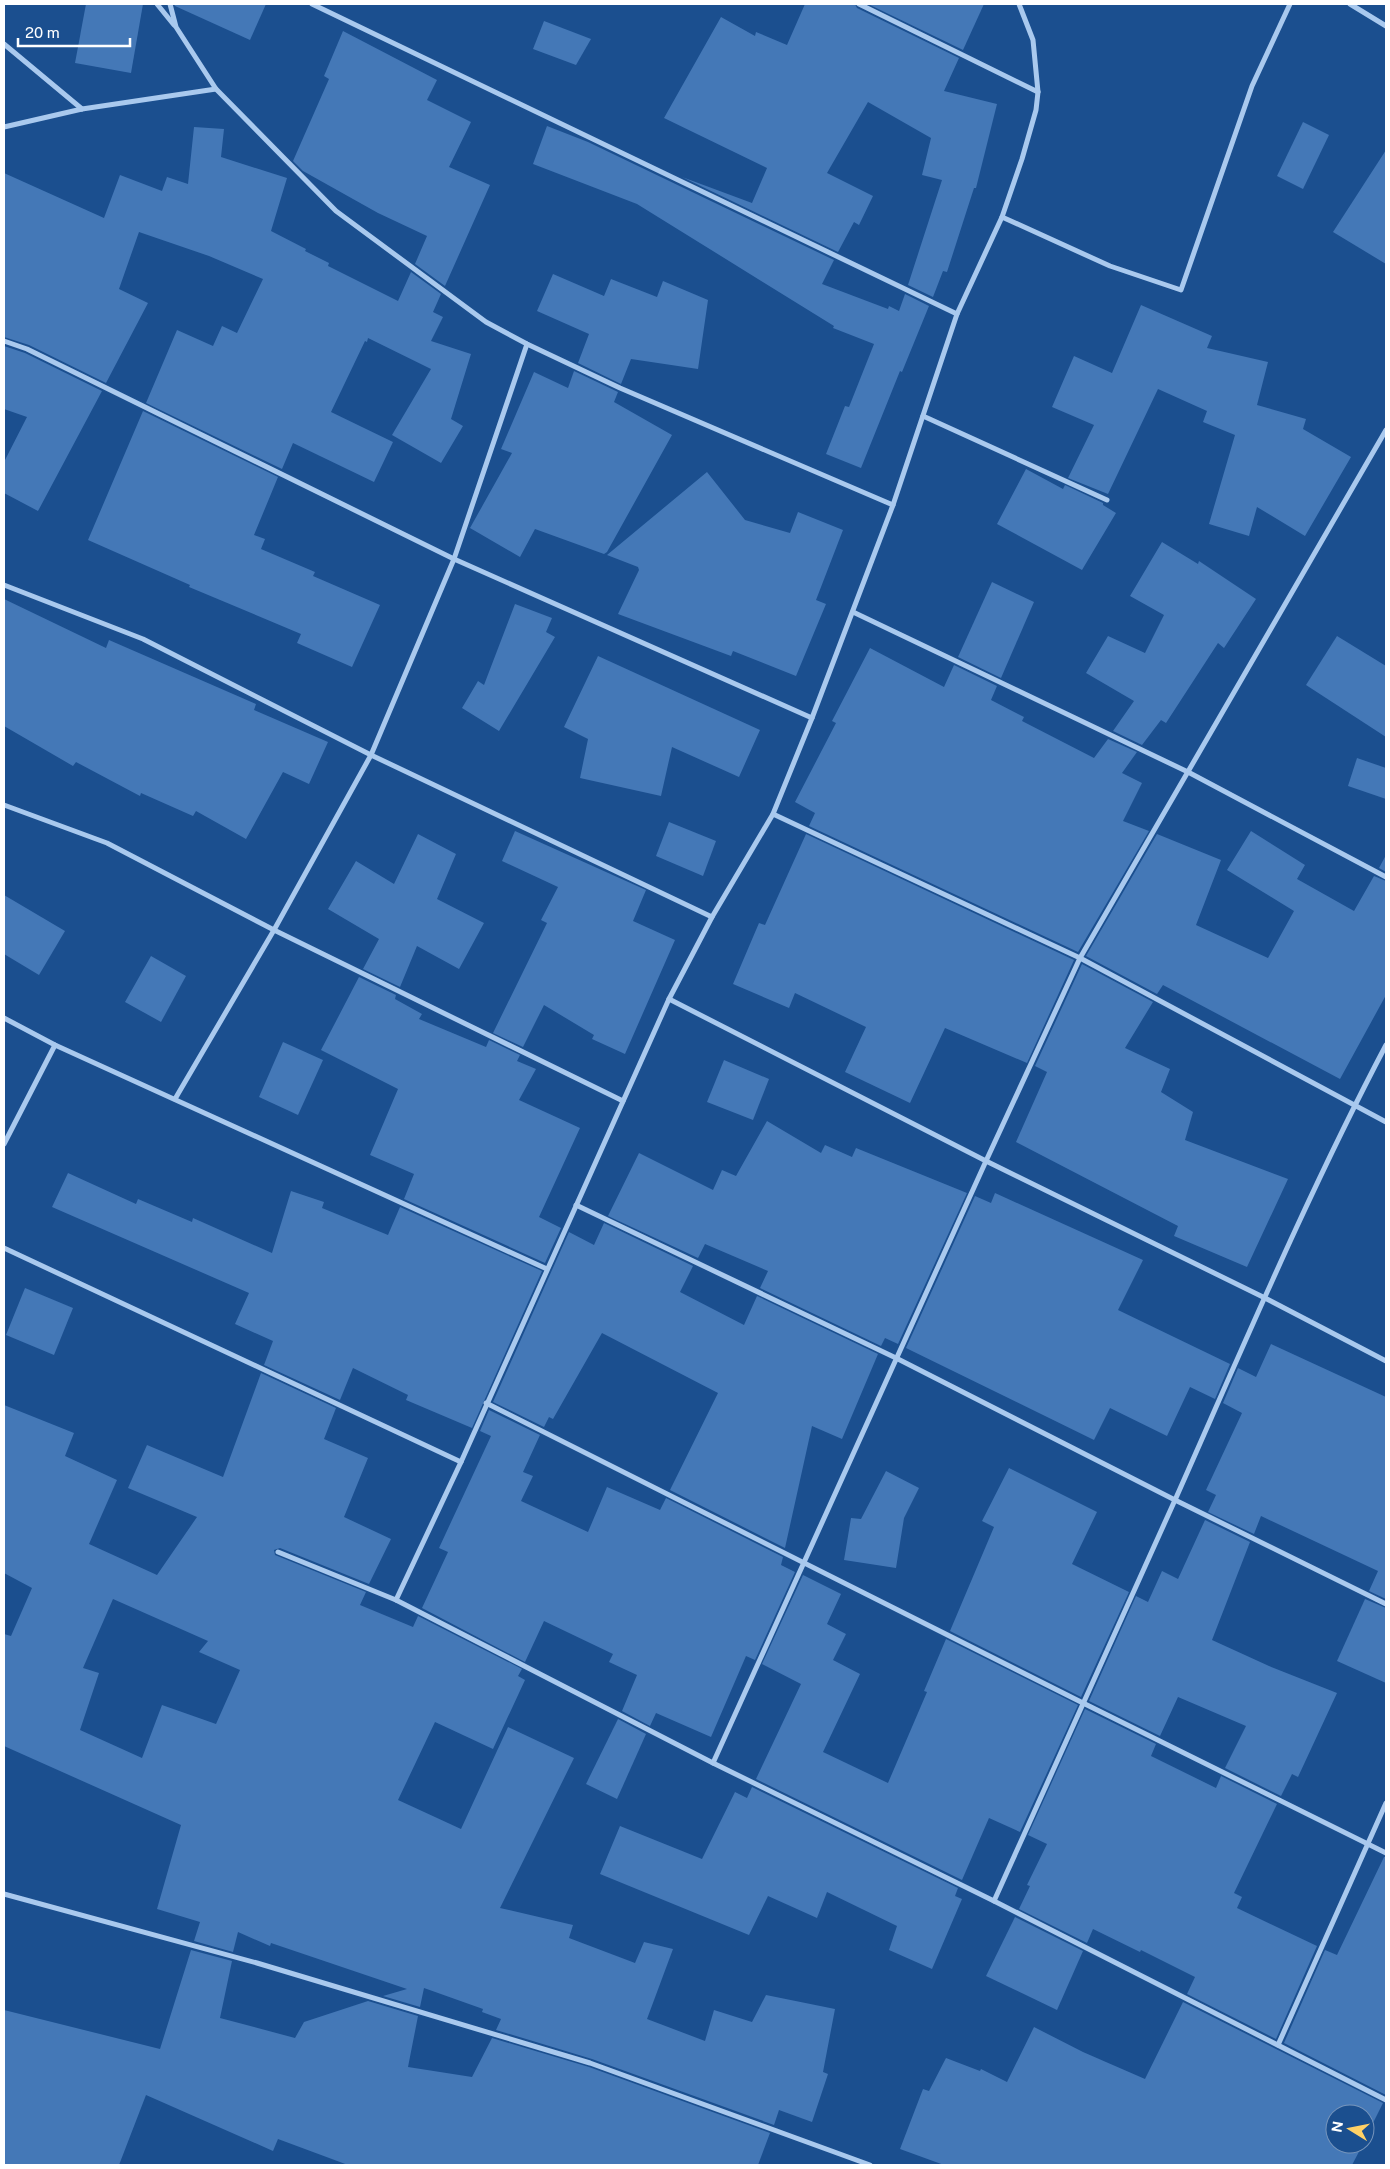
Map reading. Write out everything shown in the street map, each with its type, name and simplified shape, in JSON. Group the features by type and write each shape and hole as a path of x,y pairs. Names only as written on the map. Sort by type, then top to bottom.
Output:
{"street":[{"path":"157,4 176,27 216,89 336,211 486,322 527,344 620,388 893,505"},
{"path":"170,4 176,27"},
{"path":"312,4 957,314"},
{"path":"859,4 1038,92"},
{"path":"396,1600 461,1462 546,1269 669,999 712,917 773,814 854,612 893,505 957,314 1002,217 1036,110 1038,92 1033,40 1019,4"},
{"path":"1002,217 1110,266 1181,290 1252,86 1290,4"},
{"path":"1350,4 1386,26"},
{"path":"4,44 82,109"},
{"path":"4,127 82,109 216,89"},
{"path":"4,340 454,559 812,718"},
{"path":"175,1100 274,930 371,755 454,559 527,344"},
{"path":"923,416 1107,500"},
{"path":"713,1763 1080,958 1386,430"},
{"path":"4,585 143,639 371,755 712,917"},
{"path":"854,612 1188,772 1386,877"},
{"path":"4,805 107,843 274,930 623,1101"},
{"path":"773,814 1080,958 1386,1122"},
{"path":"669,999 986,1161 1263,1297 1386,1361"},
{"path":"4,1018 55,1045 546,1269"},
{"path":"4,1144 55,1045"},
{"path":"994,1901 1175,1500 1263,1297 1354,1106 1386,1045"},
{"path":"576,1205 896,1358 1175,1500 1386,1604"},
{"path":"4,1248 461,1462"},
{"path":"486,1403 1386,1853"},
{"path":"278,1552 396,1600 713,1763 994,1901 1386,2100"},
{"path":"1278,2045 1386,1803"},
{"path":"4,1894 257,1963 590,2063 870,2165"}],"building":[{"path":"86,4 143,4 131,73 75,63"},
{"path":"174,4 266,4 250,40"},
{"path":"805,4 855,4 857,8 959,58 944,91 997,104 976,188 974,188 947,272 943,271 933,297 908,285 942,180 922,175 931,138 868,102 827,173 873,196 859,225 854,222 838,252 682,177 752,203 767,168 664,118 721,17 755,36 756,32 787,45"},
{"path":"868,4 984,4 963,50"},
{"path":"544,21 591,39 576,65 533,49"},
{"path":"343,31 437,80 427,100 471,122 449,167 490,185 445,286 415,264 427,236 378,213 303,171 293,161 329,79 324,76"},
{"path":"1303,122 1329,135 1303,189 1277,176"},
{"path":"547,126 588,142 834,260 822,284 888,309 889,306 899,311 905,294 929,306 902,372 900,371 861,468 826,454 845,406 849,407 874,344 833,328 834,326 637,204 533,164"},
{"path":"194,127 224,129 221,157 287,178 271,231 329,263 328,266 398,301 411,272 441,294 433,312 443,317 431,341 471,354 451,419 463,426 441,463 392,435 431,369 368,338 331,412 393,442 374,482 293,443 282,469 146,403 177,330 213,346 222,326 237,333 263,279 209,256 139,232 119,289 148,303 106,383 29,345 4,337 4,173 104,218 120,175 162,191 167,177 188,184"},
{"path":"1386,150 1386,264 1333,232"},
{"path":"553,274 604,296 611,279 657,297 663,281 708,300 698,369 631,359 621,384 578,363 589,334 537,311"},
{"path":"1141,305 1212,336 1207,348 1268,362 1257,405 1306,419 1303,429 1351,457 1305,536 1257,507 1249,536 1209,524 1235,435 1203,422 1207,411 1158,389 1108,494 1068,478 1094,425 1052,407 1074,356 1112,373"},
{"path":"4,346 25,353 102,391 38,511 4,493 4,462 27,417 4,409"},
{"path":"574,371 618,392 614,402 672,435 607,552 604,554 535,529 520,557 470,528 512,453 501,449 534,372 568,388"},
{"path":"143,411 278,477 254,535 265,539 261,549 315,572 313,576 380,605 352,667 297,643 301,634 189,587 190,585 88,540"},
{"path":"1026,469 1063,489 1065,485 1103,503 1103,505 1116,513 1082,570 997,524"},
{"path":"707,472 745,520 790,533 798,512 843,530 816,600 826,604 796,676 733,651 731,656 618,614 639,570 638,567 607,555"},
{"path":"1162,542 1198,564 1199,561 1256,599 1224,648 1218,643 1166,723 1161,720 1142,745 1113,731 1134,701 1086,673 1108,636 1145,653 1164,615 1130,596"},
{"path":"992,582 1034,602 1001,678 958,657"},
{"path":"4,599 106,648 109,640 256,704 254,710 328,742 309,784 283,772 246,839 196,811 193,816 141,793 140,796 76,762 73,766 4,726"},
{"path":"515,604 552,618 546,632 555,637 499,731 462,708 478,681 484,685"},
{"path":"1337,636 1386,666 1386,737 1306,685"},
{"path":"870,648 944,687 954,665 997,686 991,700 1024,717 1022,721 1094,758 1108,739 1137,752 1122,773 1142,783 1123,821 1149,831 1078,952 809,826 815,813 795,802 836,723 832,721"},
{"path":"598,656 760,730 739,777 672,747 661,796 580,778 588,739 564,727"},
{"path":"1357,758 1386,768 1386,799 1348,786"},
{"path":"669,822 716,841 703,876 656,856"},
{"path":"515,831 646,890 633,921 675,940 625,1054 592,1039 594,1035 544,1005 523,1047 493,1033 547,923 541,920 558,887 502,861"},
{"path":"1251,831 1305,865 1297,879 1354,911 1374,876 1386,881 1386,995 1340,1079 1163,985 1157,994 1086,956 1157,834 1221,860 1196,925 1268,958 1294,911 1227,870"},
{"path":"418,834 456,854 437,899 484,923 459,969 417,946 400,987 363,969 379,939 328,909 356,861 394,884"},
{"path":"806,834 1074,960 1027,1063 945,1028 910,1103 845,1072 866,1027 795,993 789,1008 733,984 759,923 765,925"},
{"path":"1386,855 1386,872 1379,868"},
{"path":"4,895 65,931 39,975 4,954"},
{"path":"151,956 186,976 161,1022 125,1002"},
{"path":"1082,964 1153,1002 1125,1048 1170,1069 1161,1092 1193,1112 1185,1140 1288,1179 1247,1267 1174,1236 1178,1226 1016,1142 1047,1072 1035,1066"},
{"path":"359,977 396,995 395,999 422,1014 419,1019 486,1047 489,1040 520,1055 517,1061 536,1069 519,1100 580,1128 539,1217 561,1228 545,1263 404,1199 414,1174 370,1155 398,1089 321,1050"},
{"path":"283,1042 323,1060 298,1115 259,1097"},
{"path":"724,1060 769,1079 753,1120 707,1102"},
{"path":"767,1121 821,1153 825,1145 852,1157 856,1148 967,1193 898,1344 885,1338 881,1346 760,1288 768,1271 705,1244 698,1258 608,1216 639,1153 713,1190 722,1170 736,1176"},
{"path":"68,1173 136,1204 138,1199 192,1222 193,1218 272,1253 291,1191 324,1202 322,1208 388,1235 400,1207 542,1271 472,1428 406,1400 408,1395 353,1368 340,1400 264,1365 273,1341 235,1324 249,1293 52,1207"},
{"path":"995,1193 1143,1260 1118,1310 1230,1364 1215,1399 1190,1387 1167,1436 1110,1408 1094,1440 906,1348 975,1196 991,1203"},
{"path":"604,1223 693,1266 680,1292 744,1325 757,1296 878,1354 842,1439 812,1426 785,1548 670,1490 718,1393 602,1333 553,1419 549,1417 544,1427 493,1402 569,1232 594,1245"},
{"path":"25,1288 73,1308 54,1355 6,1335"},
{"path":"1271,1344 1386,1397 1386,1599 1369,1591 1378,1571 1261,1516 1254,1534 1208,1512 1216,1495 1206,1490 1242,1413 1223,1403 1238,1368 1256,1377"},
{"path":"261,1373 336,1408 324,1439 368,1458 344,1517 391,1539 369,1584 280,1548 274,1550 275,1555 366,1592 360,1605 413,1627 418,1616 522,1669 518,1676 525,1680 493,1749 435,1722 398,1800 461,1829 508,1727 574,1758 500,1908 573,1925 569,1938 635,1963 644,1942 673,1949 647,2019 705,2041 714,2010 752,2022 766,1995 835,2009 823,2072 828,2074 812,2122 779,2110 774,2125 592,2059 496,2030 501,2019 482,2012 483,2009 424,1988 420,2007 383,1996 407,1989 271,1943 270,1946 238,1932 233,1952 194,1941 200,1922 157,1909 181,1825 4,1746 4,1634 11,1636 32,1588 4,1573 4,1405 74,1433 65,1456 117,1480 89,1544 157,1575 197,1517 128,1488 147,1445 223,1477","holes":["113,1599 208,1641 199,1652 240,1670 216,1724 162,1705 142,1758 80,1730 99,1673 83,1668"]},
{"path":"489,1410 540,1435 523,1472 533,1476 521,1501 588,1532 607,1487 660,1510 666,1498 783,1557 781,1565 795,1572 755,1660 746,1656 711,1737 656,1713 650,1726 622,1711 637,1675 609,1662 613,1654 544,1621 525,1662 422,1608 448,1552 439,1548 491,1436 480,1431"},
{"path":"1009,1468 1097,1512 1072,1564 1129,1592 1081,1697 950,1631 994,1527 982,1521"},
{"path":"886,1471 919,1488 904,1518 896,1568 844,1560 851,1518 861,1519"},
{"path":"1205,1520 1250,1542 1212,1640 1269,1666 1337,1693 1298,1777 1292,1774 1281,1796 1225,1768 1246,1726 1178,1697 1160,1736 1089,1701 1136,1596 1148,1602 1162,1571 1178,1579"},
{"path":"803,1575 841,1594 827,1624 846,1634 833,1660 860,1674 823,1752 888,1783 927,1692 924,1691 946,1639 1078,1705 1020,1832 989,1818 962,1880 756,1779 801,1684 762,1664"},
{"path":"1365,1599 1386,1608 1386,1683 1337,1661"},
{"path":"1085,1709 1156,1744 1151,1756 1216,1788 1221,1776 1277,1804 1234,1893 1242,1897 1237,1908 1317,1946 1276,2039 1187,1994 1195,1977 1093,1929 1087,1943 1019,1909 1030,1886 1027,1885 1047,1844 1028,1835"},
{"path":"618,1719 646,1734 617,1799 586,1784"},
{"path":"752,1787 958,1888 955,1896 962,1899 932,1969 889,1950 897,1926 827,1892 817,1918 768,1896 749,1935 600,1874 620,1826 702,1859 735,1792 747,1798"},
{"path":"1384,1857 1386,1857 1386,2095 1284,2043 1325,1950 1337,1955"},
{"path":"1015,1917 1083,1951 1057,2010 986,1976"},
{"path":"191,1950 232,1961 220,2018 295,2038 304,2022 368,2001 418,2016 408,2067 472,2077 492,2038 589,2067 770,2133 758,2165 348,2165 278,2139 273,2151 146,2095 119,2165 4,2165 4,2010 160,2049"},
{"path":"1183,2002 1383,2103 1375,2119 1375,2104 1325,2104 1325,2154 1358,2154 1352,2165 944,2165 900,2149 923,2089 929,2091 946,2058 980,2071 981,2069 1007,2082 1034,2027 1083,2052 1145,2079"}]}
